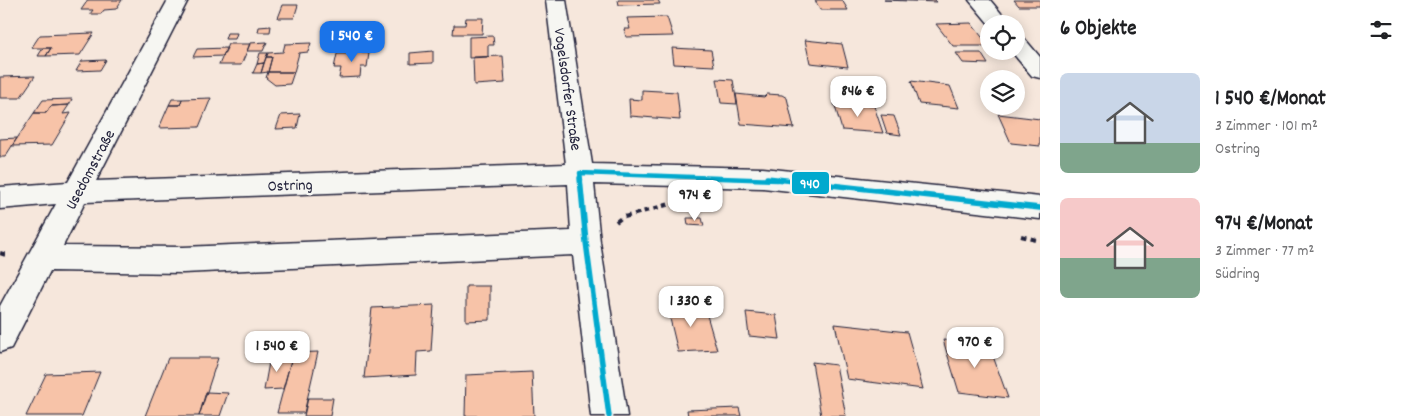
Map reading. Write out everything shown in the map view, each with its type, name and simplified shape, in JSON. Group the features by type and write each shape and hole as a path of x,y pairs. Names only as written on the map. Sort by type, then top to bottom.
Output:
{"street":[{"name":"Usedomstraße","path":"0,337 178,0"},
{"name":"Vogelsdorfer Straße","path":"556,0 580,173 586,242 609,416"},
{"path":"979,0 992,15"},
{"path":"1025,54 1040,71"},
{"name":"Ostring","path":"0,198 76,192 580,173 764,178 1040,208"},
{"path":"41,258 183,260 586,242"}],"building":[{"path":"88,0 122,0 116,9 104,10 101,14 90,14 93,10 81,10"},
{"path":"618,0 658,0 660,4 619,5"},
{"path":"815,0 842,0 848,10 820,10"},
{"path":"884,0 935,0 937,2"},
{"path":"1014,0 1040,0 1040,6 1019,6"},
{"path":"283,5 298,5 294,18 278,18"},
{"path":"667,17 673,36 626,37 624,29 630,29 627,18"},
{"path":"466,18 483,18 482,34 453,34 454,25 465,25"},
{"path":"971,23 980,34 980,46 953,46 936,24"},
{"path":"271,26 270,32 258,32 259,27"},
{"path":"94,33 80,55 46,56 51,48 32,47 40,35"},
{"path":"227,33 237,33 235,39 225,39"},
{"path":"493,36 494,45 488,45 488,57 469,58 469,37"},
{"path":"805,40 842,44 848,67 810,63"},
{"path":"267,42 263,51 247,51 250,43"},
{"path":"311,43 308,52 299,53 294,72 268,72 272,57 266,57 268,53 283,52 285,44"},
{"path":"228,44 250,44 241,65 219,65"},
{"path":"43,48 51,48 46,56 38,56"},
{"path":"227,48 223,56 193,57 197,49"},
{"path":"672,48 711,50 714,66 674,64"},
{"path":"348,49 362,49 362,53 369,53 367,67 361,67 360,77 339,78 341,68 334,68 337,54 347,54"},
{"path":"433,51 433,63 410,64 410,53"},
{"path":"260,53 268,53 264,63 257,64"},
{"path":"956,53 980,53 980,60 985,60 988,64 963,63"},
{"path":"503,56 505,83 474,85 473,57"},
{"path":"266,57 272,57 268,72 261,73"},
{"path":"106,60 100,70 76,71 82,61"},
{"path":"264,63 261,73 253,73 257,64"},
{"path":"268,72 294,72 290,84 275,85 266,78"},
{"path":"35,76 20,98 0,98 0,77"},
{"path":"717,79 733,80 737,104 721,103"},
{"path":"911,81 950,86 959,108 919,104"},
{"path":"642,90 677,92 680,120 630,116 629,99 642,100"},
{"path":"840,91 869,93 874,106 844,104"},
{"path":"736,94 764,97 767,94 782,95 787,98 794,128 741,124"},
{"path":"211,98 199,127 159,128 169,105 180,105 182,99"},
{"path":"72,99 69,105 51,106 46,113 34,113 43,100"},
{"path":"172,99 182,99 180,105 169,105"},
{"path":"834,103 874,106 883,133 842,130"},
{"path":"69,105 63,114 71,113 52,145 12,146 34,113 46,113 51,106"},
{"path":"300,114 297,128 276,129 281,115"},
{"path":"881,115 894,116 901,135 887,133"},
{"path":"998,115 1040,119 1040,146 1011,143"},
{"path":"17,138 5,157 0,157 0,139"},
{"path":"687,218 702,218 704,226 688,225"},
{"path":"466,286 490,286 490,320 466,321"},
{"path":"434,305 431,351 417,352 416,375 364,378 372,308"},
{"path":"704,305 717,350 678,352 667,306"},
{"path":"746,312 776,315 780,339 749,336"},
{"path":"835,324 907,332 923,389 847,379"},
{"path":"943,340 989,345 1008,398 959,392"},
{"path":"318,352 304,413 277,413 293,353"},
{"path":"270,357 292,357 283,389 264,390"},
{"path":"168,358 218,358 199,416 145,416"},
{"path":"812,362 836,365 846,416 821,416"},
{"path":"100,372 82,416 26,416 46,374"},
{"path":"532,372 534,416 465,416 466,375"},
{"path":"206,392 228,393 220,416 199,416"},
{"path":"308,398 333,398 330,416 304,416"},
{"path":"739,408 741,416 688,416 687,410"}],"transit line":[{"name":"940","path":"580,173 763,178 1040,208"},
{"name":"940","path":"580,173 586,242 609,416"}]}
